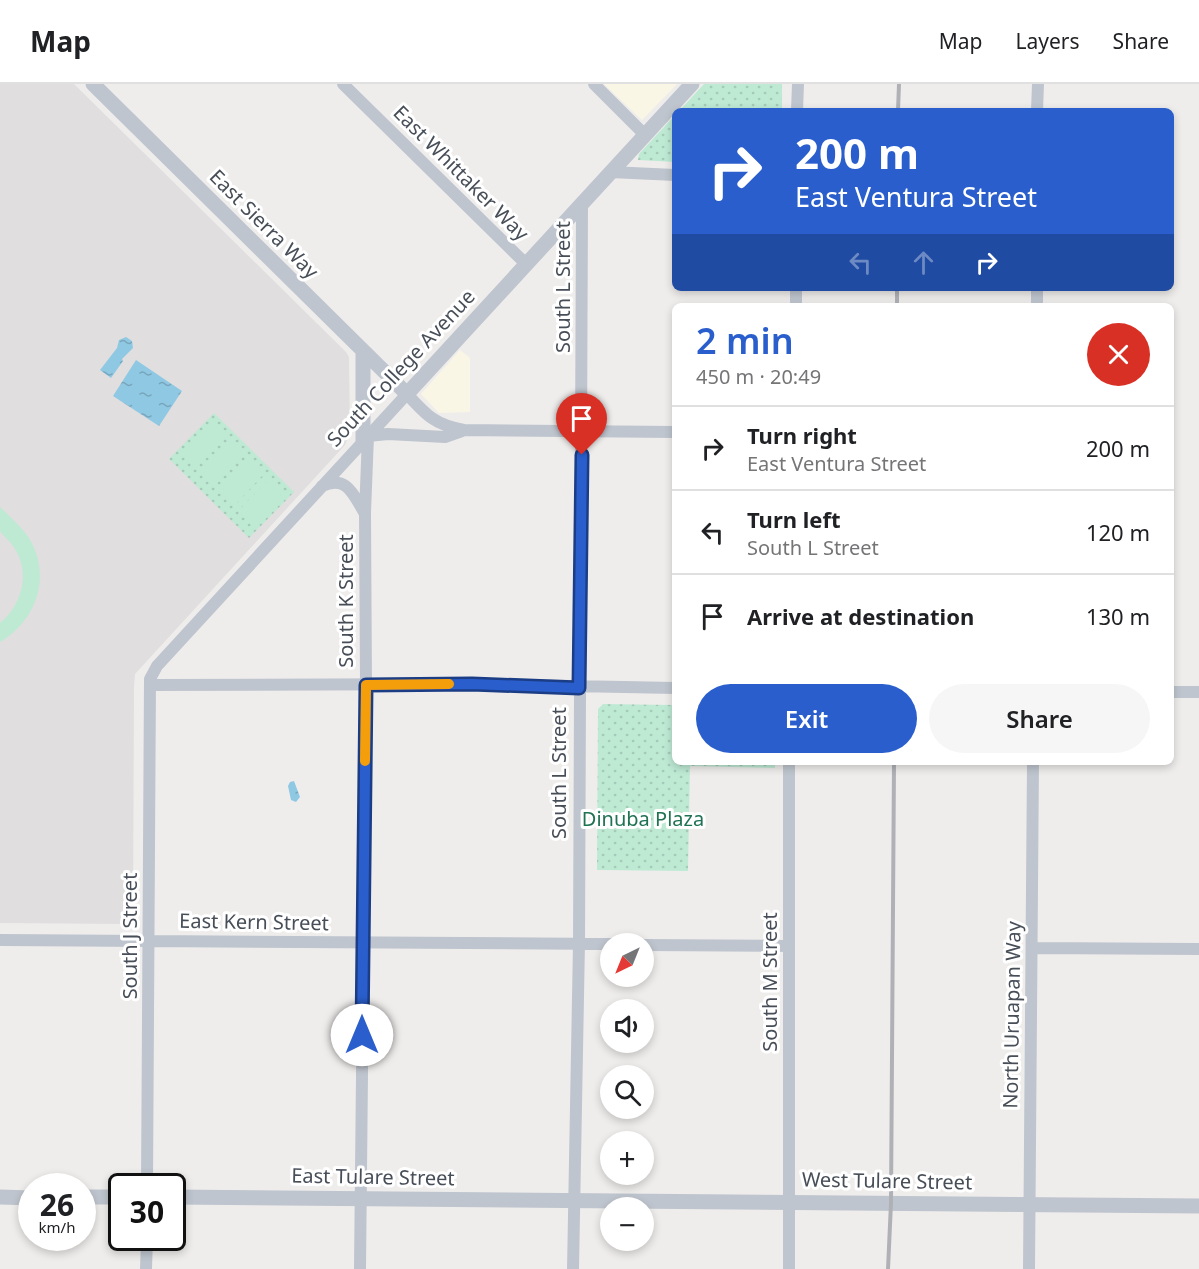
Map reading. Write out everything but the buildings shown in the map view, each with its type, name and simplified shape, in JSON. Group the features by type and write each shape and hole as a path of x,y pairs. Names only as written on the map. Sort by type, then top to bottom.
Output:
{"street":[{"name":"East Sierra Way","path":"93,84 407,394"},
{"name":"East Whittaker Way","path":"343,84 526,264"},
{"path":"594,84 645,135"},
{"name":"South College Avenue","path":"150,686 153,671 162,658 692,84"},
{"path":"797,108 798,84"},
{"path":"1037,108 1038,84"},
{"path":"610,172 672,176"},
{"name":"South L Street","path":"573,1269 579,943 582,202"},
{"path":"363,351 365,439 388,434 445,437 464,430"},
{"path":"407,394 437,423 450,428 672,432"},
{"name":"South K Street","path":"360,1269 366,685 365,439"},
{"path":"321,487 331,482 339,482 346,486 365,513"},
{"path":"150,686 472,684 579,688 672,688"},
{"name":"South J Street","path":"147,1173 150,686"},
{"path":"1174,692 1199,692"},
{"name":"South M Street","path":"789,765 789,1269"},
{"name":"North Uruapan Way","path":"1029,1269 1034,765"},
{"name":"East Kern Street","path":"0,940 600,944"},
{"path":"654,945 789,946"},
{"path":"1033,948 1199,949"},
{"path":"0,1197 18,1197"},
{"name":"East Tulare Street","path":"186,1197 574,1200"},
{"name":"West Tulare Street","path":"574,1200 1199,1206"},
{"path":"146,1269 147,1251"}],"shaded area":[{"path":"0,84 74,84 349,357 350,433 345,445 135,674 133,921 129,924 0,923"},
{"path":"604,84 677,84 642,120"},
{"path":"460,350 470,358 470,412 439,413 421,394"}],"green space":[{"path":"704,84 782,84 782,108 682,108"},
{"path":"672,118 672,162 638,160 639,154"},
{"path":"214,413 294,492 249,538 169,459"},
{"path":"211,424 225,438 196,468 182,455"},
{"path":"229,442 243,456 214,486 200,473"},
{"path":"249,462 263,475 234,506 220,492"},
{"path":"268,480 282,494 253,524 238,511"},
{"path":"0,507 29,538 36,552 40,582 32,609 13,633 0,642 0,623 19,597 23,576 19,556 0,531"},
{"name":"Dinuba Plaza","path":"603,704 672,705 672,765 775,765 775,768 690,766 688,871 597,870 598,709"}],"water":[{"path":"126,337 132,341 133,348 122,359 123,361 111,378 100,370 117,348 119,340"},
{"path":"136,360 182,391 159,426 113,396"},
{"path":"294,781 300,797 296,802 291,800 288,786"}],"railway":[{"path":"898,108 899,84"},
{"path":"897,291 897,303"},
{"path":"888,1269 891,1203 894,765"}],"slow traffic":[{"path":"365,761 366,685 449,684"}],"route":[{"path":"362,1035 366,685 472,684 579,688 582,455"}]}
